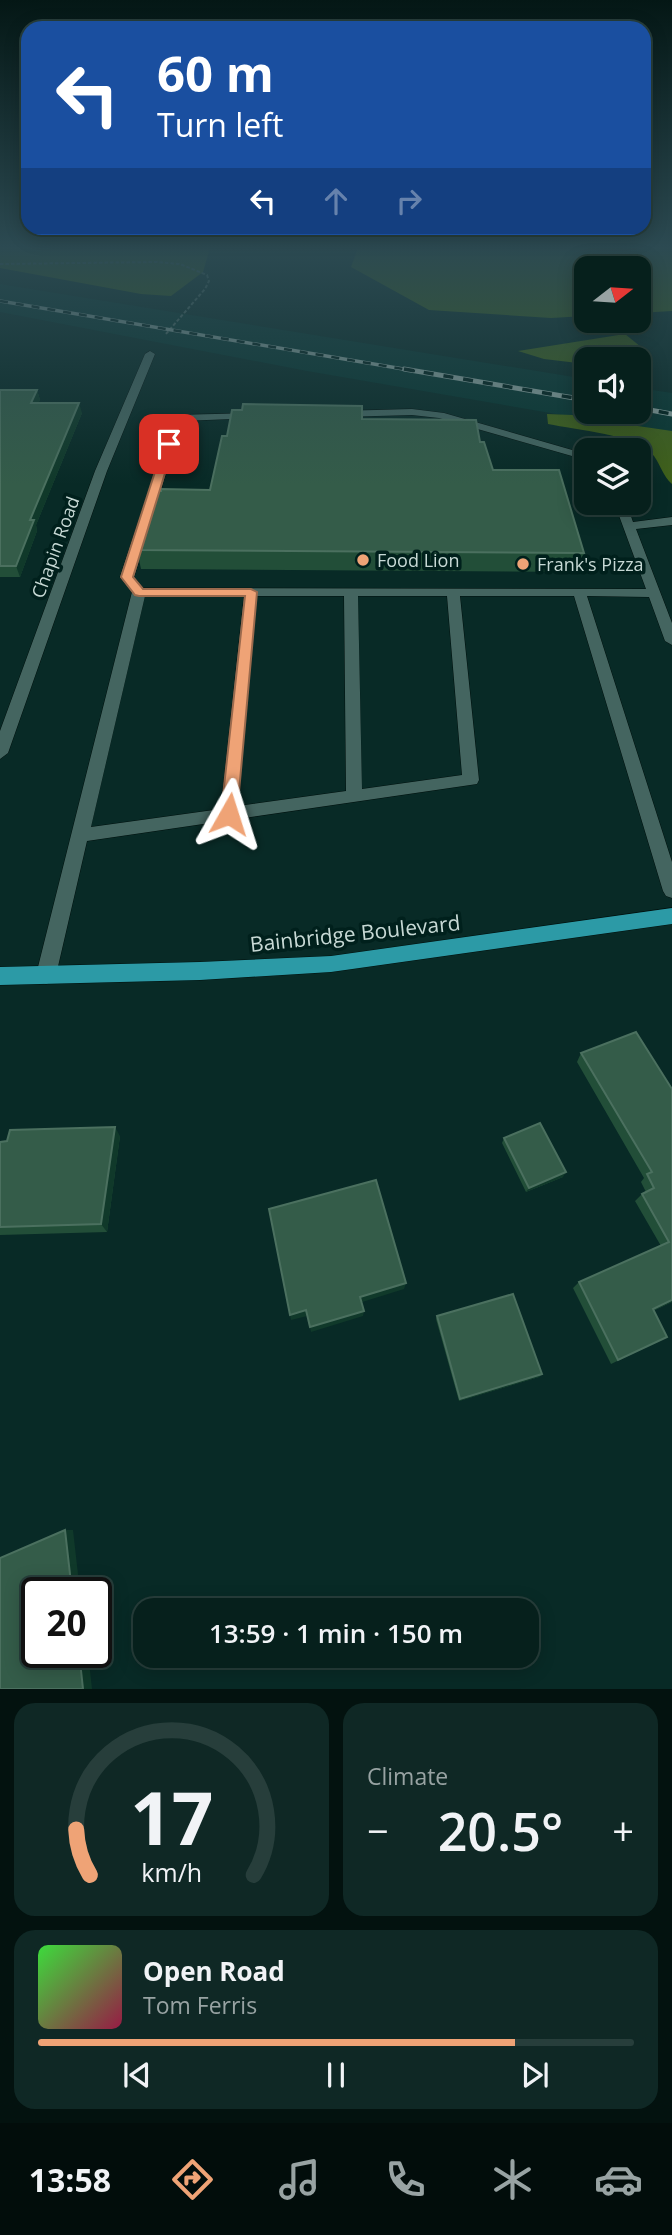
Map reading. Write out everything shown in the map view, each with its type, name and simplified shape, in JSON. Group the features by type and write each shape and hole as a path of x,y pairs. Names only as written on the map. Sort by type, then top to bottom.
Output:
{"main road":[{"name":"Bainbridge Boulevard","path":"0,976 331,964 672,916"}],"street":[{"name":"Chapin Road","path":"0,753 96,484 150,354"},
{"path":"330,414 412,412 440,415 574,454"},
{"path":"139,592 127,577 178,418 260,416"},
{"path":"625,515 672,641"},
{"path":"629,526 672,521"},
{"path":"139,592 654,593"},
{"path":"46,975 139,592"},
{"path":"229,814 251,592"},
{"path":"351,592 354,796"},
{"path":"80,835 471,780 453,592"},
{"path":"579,592 672,891"}],"path":[{"path":"150,354 173,327"}],"shaded area":[{"path":"77,327 264,327 574,377 574,417 307,371"},
{"path":"651,390 672,393 672,434 614,424 651,424"}],"green space":[{"path":"625,334 641,347 574,347 574,363 544,359 518,351"},
{"path":"547,414 574,415 574,424 624,424 672,431 672,484 651,454 651,438 620,438 548,424"}],"building":[{"path":"0,390 37,390 31,403 79,403 30,520 34,520 16,566 0,566"},
{"path":"243,404 362,406 362,419 476,420 480,442 484,442 493,470 559,470 584,553 137,550 154,491 210,490 222,436 227,436 232,410 242,410"},
{"path":"636,1032 672,1089 672,1300 653,1309 667,1337 618,1360 579,1282 669,1242 642,1194 654,1188 647,1174 652,1172 581,1053"},
{"path":"540,1123 566,1172 529,1188 504,1138"},
{"path":"115,1127 101,1224 0,1227 0,1142 7,1141 10,1130"},
{"path":"376,1180 406,1283 360,1297 364,1311 310,1327 306,1310 290,1315 269,1209"},
{"path":"513,1294 542,1374 460,1399 437,1316"},
{"path":"65,1530 70,1577 21,1577 21,1668 81,1668 83,1689 0,1689 0,1558"}],"railway":[{"path":"153,327 415,371"},
{"path":"404,369 574,398"},
{"path":"651,410 672,414"}],"place":[{"name":"Food Lion","path":"363,560"},
{"name":"Frank's Pizza","path":"523,564"}],"route":[{"path":"169,444 127,577 139,592 251,592 229,814"}]}
